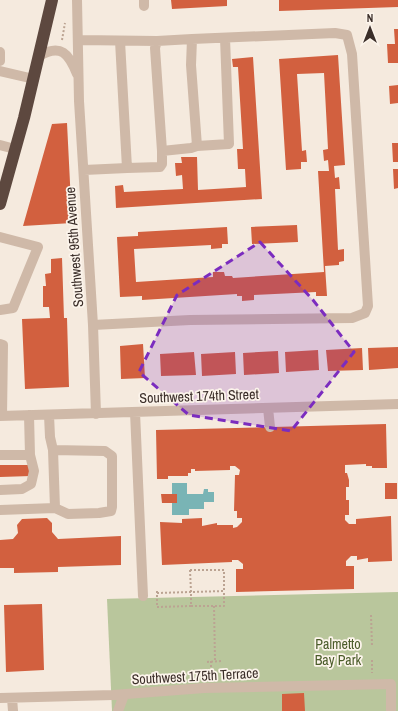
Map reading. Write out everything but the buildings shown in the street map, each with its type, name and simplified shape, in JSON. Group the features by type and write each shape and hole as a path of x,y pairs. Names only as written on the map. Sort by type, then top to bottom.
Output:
{"highway":[{"path":"0,204 34,79 52,0"}],"street":[{"name":"Southwest 95th Avenue","path":"78,0 79,79 93,325 96,414"},
{"path":"79,40 157,41 335,33 347,35 352,54 368,306 365,313 352,318 190,320 93,325"},
{"path":"162,151 197,146 229,144 225,38"},
{"path":"192,39 191,65 197,146"},
{"path":"120,41 128,168"},
{"path":"84,170 160,167 162,164 155,48 157,41"},
{"path":"0,52 0,62"},
{"name":"Southwest 95th Avenue","path":"39,56 47,52 63,52 71,58 79,79"},
{"path":"0,71 34,79"},
{"path":"0,145 16,149"},
{"path":"0,237 38,247 13,308 0,310"},
{"path":"0,344 3,344 1,416"},
{"name":"Southwest 174th Street","path":"1,416 398,404"},
{"path":"268,408 270,427"},
{"path":"135,412 143,596"},
{"path":"0,490 22,489 31,484 34,471 30,455 29,415"},
{"path":"49,415 50,437 54,450 55,508"},
{"path":"0,510 55,508 68,514 99,514 111,511 112,456 104,451 54,450"},
{"path":"0,455 30,455"},
{"name":"Southwest 175th Terrace","path":"0,698 124,694 204,688 391,684 391,711"},
{"path":"118,711 124,694"},
{"path":"12,698 12,711"}],"path":[{"path":"191,606 191,592 190,570 224,570 224,591 224,606 157,607 157,592 191,592 224,591"},
{"path":"214,606 215,661"},
{"path":"371,615 372,646"},
{"path":"372,660 372,676"},
{"path":"207,662 222,661"},
{"path":"211,662 211,681"}],"highlighted area":[{"path":"260,242 313,300 354,352 291,431 189,415 139,372 177,295"}],"green space":[{"name":"Palmetto Bay Park","path":"398,592 398,711 112,711 107,599"}],"water":[{"path":"172,483 187,483 187,494 203,494 204,489 208,489 208,492 214,492 214,502 204,502 204,509 189,509 189,515 172,515 172,503 177,502 176,494 172,494"}]}
